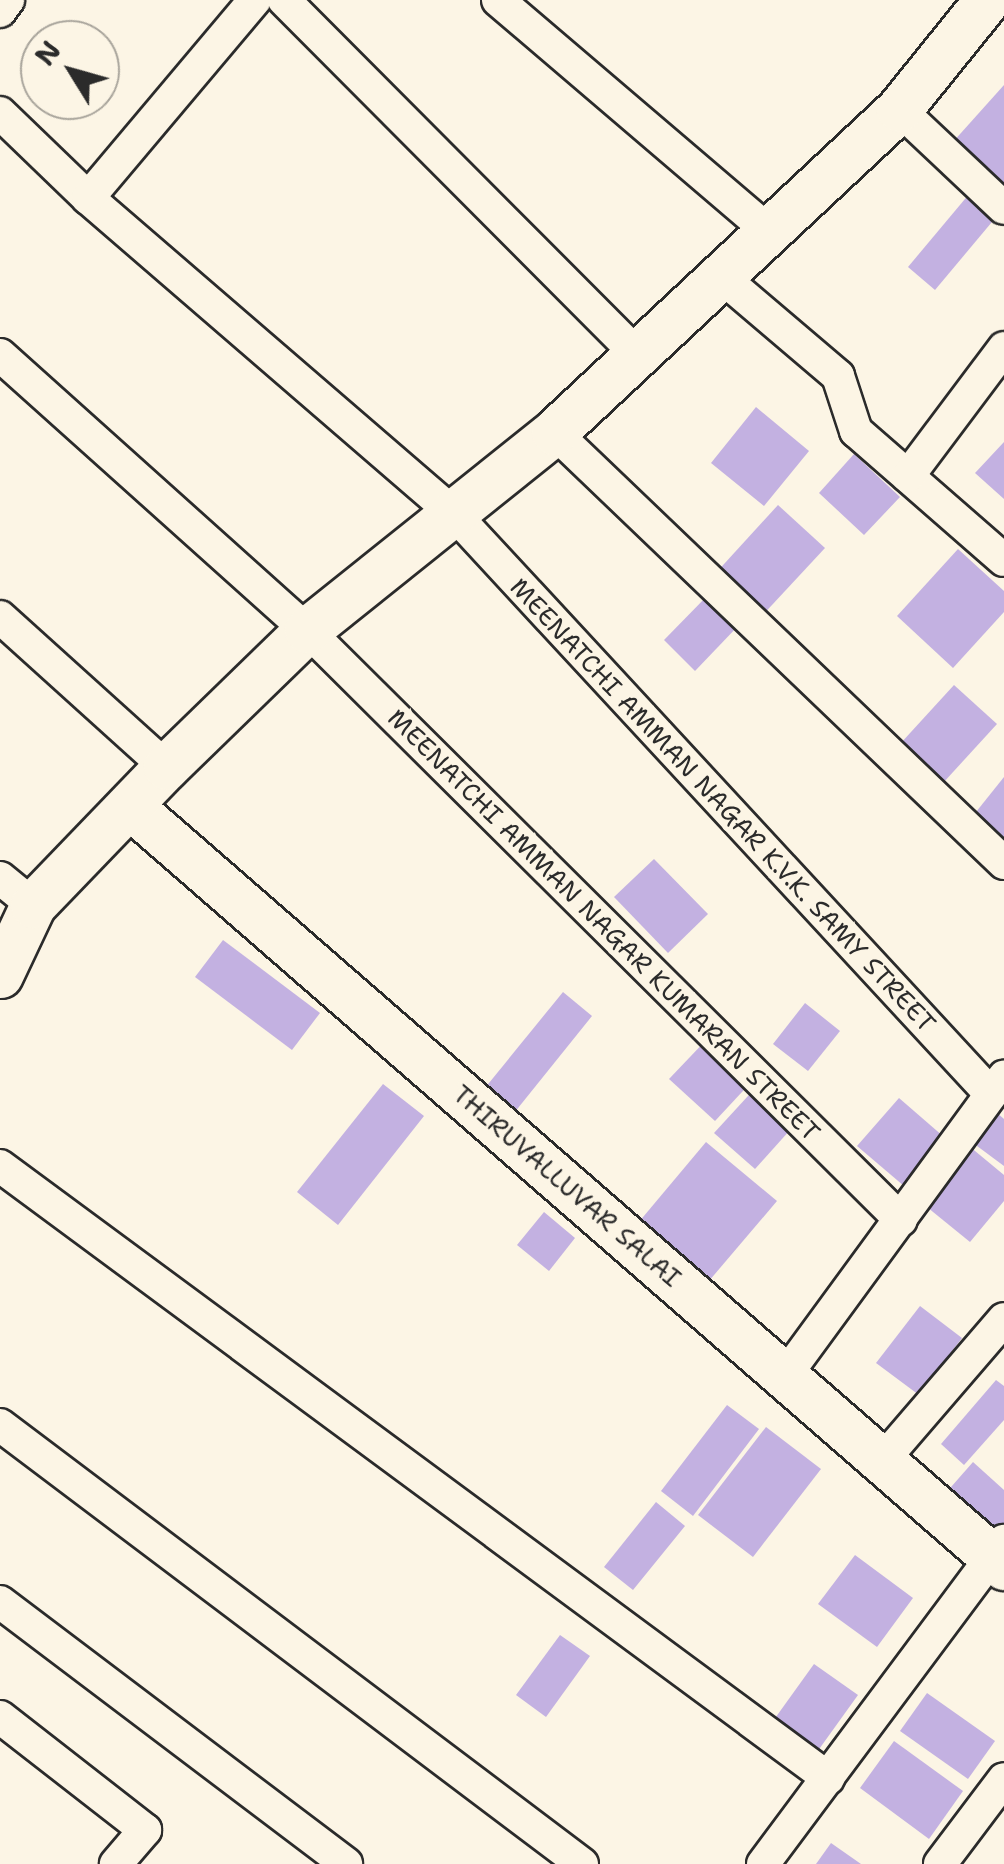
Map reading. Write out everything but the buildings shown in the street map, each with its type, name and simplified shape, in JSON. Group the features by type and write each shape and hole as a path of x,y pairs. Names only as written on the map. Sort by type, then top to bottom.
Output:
{"street":[{"path":"0,11 8,0"},
{"path":"88,198 255,0"},
{"path":"284,0 634,352"},
{"path":"498,0 765,228"},
{"path":"0,975 17,892 130,806 308,630 554,432 765,228 898,109 987,0"},
{"path":"898,109 1004,208"},
{"name":"MEENATCHI AMMAN NAGAR K.V.K. SAMY STREET","path":"0,113 88,198 454,515 997,1086"},
{"path":"718,273 838,376 848,421 1004,560"},
{"path":"908,476 1004,348"},
{"name":"MEENATCHI AMMAN NAGAR KUMARAN STREET","path":"0,355 308,630 901,1220"},
{"path":"554,432 1004,863"},
{"path":"0,617 166,768"},
{"name":"THIRUVALLUVAR SALAI","path":"130,806 882,1461 1000,1555"},
{"path":"785,1376 997,1086"},
{"path":"0,1166 828,1778"},
{"path":"882,1461 1004,1319"},
{"path":"0,1425 582,1864"},
{"path":"763,1864 1000,1555"},
{"path":"0,1602 346,1864"},
{"path":"0,1716 146,1830 116,1864"},
{"path":"940,1864 1004,1779"}]}
